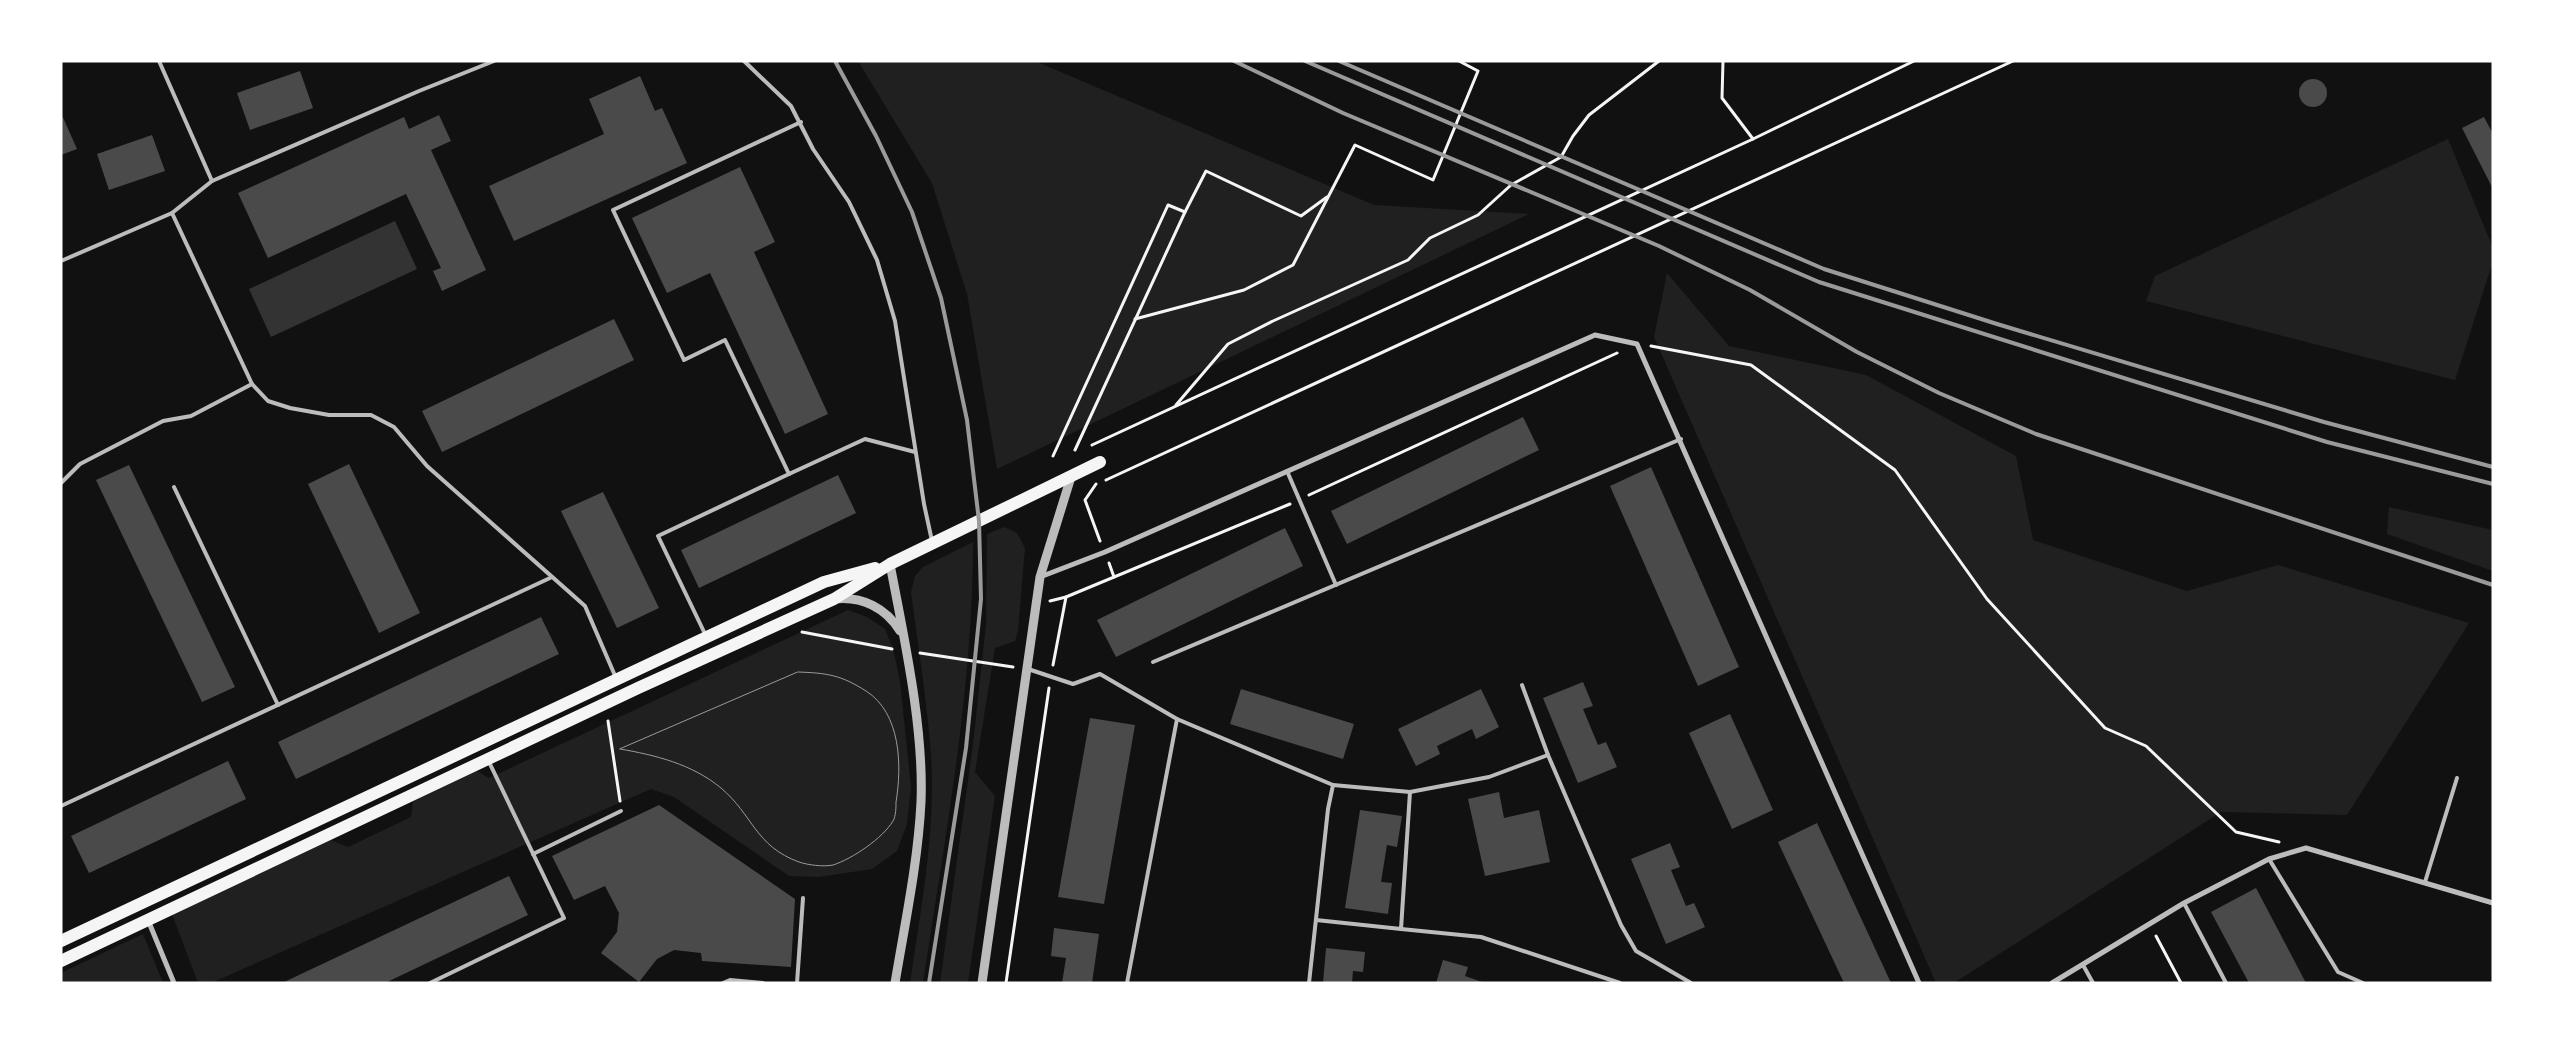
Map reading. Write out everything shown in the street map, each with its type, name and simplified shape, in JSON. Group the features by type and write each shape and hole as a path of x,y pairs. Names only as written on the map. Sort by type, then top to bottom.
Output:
{"main road":[{"path":"61,961 624,695 834,599 890,564 1100,462"},
{"path":"61,941 824,582 890,564"},
{"path":"617,680 624,695"},
{"path":"141,904 148,920"}],"street":[{"path":"1040,577 1105,552 1595,335 1637,344 1681,439 1919,983"},
{"path":"982,983 1035,605 1040,577 1071,477"},
{"path":"890,564 905,643 918,736 921,802 896,983"},
{"path":"834,599 859,600 878,608 895,623 905,643"},
{"path":"2052,983 2184,903 2270,858 2306,848 2493,903"},
{"path":"148,920 174,983"}],"lane":[{"path":"159,61 212,182"},
{"path":"61,261 172,213 212,182 418,91 494,61"},
{"path":"744,61 791,106 801,122 813,149 849,202 879,267 895,321 915,452 933,543"},
{"path":"789,474 725,340 684,360 613,210 801,122"},
{"path":"172,213 252,384 268,401 290,408 329,414 371,415 394,427 427,466 550,578 584,606 617,680"},
{"path":"61,484 80,464 163,421 191,416 252,384"},
{"path":"707,638 658,536 865,439 915,452"},
{"path":"1153,662 1681,439"},
{"path":"1287,471 1336,585"},
{"path":"174,487 278,705"},
{"path":"61,806 550,578"},
{"path":"1026,669 1073,684 1100,674 1177,719 1333,786 1410,792 1489,777 1548,755"},
{"path":"1522,685 1548,755 1621,925 1636,950 1691,983"},
{"path":"1127,983 1177,719"},
{"path":"430,983 564,918 488,760"},
{"path":"2425,882 2458,778"},
{"path":"1309,983 1328,809 1333,786"},
{"path":"1401,929 1410,792"},
{"path":"533,854 621,811"},
{"path":"2270,858 2338,972 2363,983"},
{"path":"797,983 803,898"},
{"path":"2184,903 2226,983"},
{"path":"1316,920 1481,938 1620,983"},
{"path":"2083,965 2092,983"},
{"path":"722,983 730,980 763,983"},
{"path":"1683,983 1691,983"}],"path":[{"path":"1135,319 1244,290 1293,266 1355,145 1432,180 1478,72 1459,61"},
{"path":"1175,406 1228,344 1272,321 1408,260 1430,238 1478,215 1512,185 1561,157 1572,136 1590,115 1659,61"},
{"path":"1723,61 1722,98 1753,139"},
{"path":"1092,445 1753,139 1914,61"},
{"path":"1114,577 1085,500 1094,485 2013,61"},
{"path":"1075,450 1185,212 1206,171 1301,216 1328,196"},
{"path":"1053,456 1168,206 1185,212"},
{"path":"1035,605 1066,597 1300,500 1637,344 1750,365 1895,470 1987,599 2105,728 2146,746 2236,832 2306,848"},
{"path":"1006,983 1051,677 1066,597"},
{"path":"801,632 809,629"},
{"path":"614,718 607,722 621,811"},
{"path":"2149,924 2181,983"}],"shaded area":[{"path":"858,61 1035,61 1374,205 1529,214 997,469 967,294 932,183"},
{"path":"2448,139 2493,248 2493,261 2455,380 2146,301 2155,276"},
{"path":"395,221 417,269 271,337 249,289"},
{"path":"1667,273 1729,346 1866,375 2016,456 2033,540 2187,591 2278,565 2469,623 2347,815 2221,812 1954,983 1936,983 1654,337"},
{"path":"2389,507 2493,530 2493,571 2387,534"},
{"path":"1004,527 1017,533 1025,548 1018,631 1015,641 995,648 975,772 995,796 968,983 940,983 973,744 986,624 987,534"},
{"path":"973,542 968,653 956,763 923,983 910,983 923,898 932,783 927,714 911,592 915,576 923,567"},
{"path":"848,610 867,617 885,629 893,648 900,681 911,787 907,824 897,851 872,869 819,877 789,876 674,797 651,789 211,983 198,983 172,914 331,840 348,847 411,817 413,801 477,771 489,778"},
{"path":"143,934 163,983 61,983 61,973"}],"building":[{"path":"300,71 313,108 250,130 237,93"},
{"path":"640,76 655,111 662,108 687,163 514,241 489,186 604,134 589,99"},
{"path":"2313,79 2323,83 2327,93 2323,103 2313,107 2303,103 2299,93 2303,83"},
{"path":"61,113 77,149 61,155"},
{"path":"439,115 451,141 431,150 486,270 442,291 433,271 441,268 406,194 268,258 238,193 404,117 409,129"},
{"path":"2484,117 2493,134 2493,189 2462,128"},
{"path":"152,135 165,171 109,190 97,154"},
{"path":"740,167 775,242 754,252 828,414 785,434 710,273 667,293 632,218"},
{"path":"614,319 634,360 442,452 422,411"},
{"path":"1523,417 1539,450 1347,544 1331,511"},
{"path":"349,464 420,613 379,633 308,484"},
{"path":"129,465 235,687 202,702 96,480"},
{"path":"1651,467 1739,667 1698,686 1610,486"},
{"path":"838,475 856,513 699,588 681,550"},
{"path":"603,492 659,608 617,628 561,511"},
{"path":"1285,528 1303,566 1116,657 1097,620"},
{"path":"541,617 559,654 296,779 278,742"},
{"path":"1583,682 1593,706 1583,709 1598,745 1606,742 1617,767 1578,783 1543,698"},
{"path":"1241,689 1354,724 1343,759 1230,724"},
{"path":"1481,689 1499,727 1476,739 1472,729 1437,746 1440,754 1416,766 1398,729"},
{"path":"1730,714 1773,810 1732,829 1689,733"},
{"path":"1090,718 1135,725 1104,904 1058,897"},
{"path":"228,761 246,799 89,873 71,836"},
{"path":"1499,792 1504,818 1539,810 1550,862 1485,876 1468,799"},
{"path":"659,805 795,899 791,967 702,961 701,953 674,950 657,959 639,982 601,953 617,932 619,913 605,886 574,900 552,856"},
{"path":"1360,810 1402,816 1397,847 1387,845 1381,882 1392,883 1388,914 1345,908"},
{"path":"1817,823 1891,983 1844,983 1778,842"},
{"path":"1670,843 1680,867 1671,870 1686,906 1694,903 1705,927 1666,944 1631,859"},
{"path":"509,876 528,915 385,983 282,983"},
{"path":"2256,888 2306,983 2249,983 2211,912"},
{"path":"1054,928 1099,934 1092,983 1062,983 1066,958 1051,956"},
{"path":"1326,948 1365,952 1363,972 1353,971 1352,983 1323,983"},
{"path":"1443,960 1468,967 1465,976 1485,983 1436,983"}],"tram line":[{"path":"798,672 834,676 849,681 866,691 878,701 886,713 896,741 899,773 896,812 893,821 882,834 866,847 849,858 833,865 811,865 784,855 763,839 732,798 721,788 698,773 673,762 620,749 798,672"}],"railway":[{"path":"835,61 876,136 912,212 941,298 967,420 979,521 981,599 966,748 929,983"},
{"path":"1234,61 1343,113 1659,246 1750,290 1857,352 1939,393 2036,434 2493,585"},
{"path":"1305,61 1819,282 2327,442 2493,484"},
{"path":"1339,61 1824,269 1997,324 2324,422 2493,467"}]}
